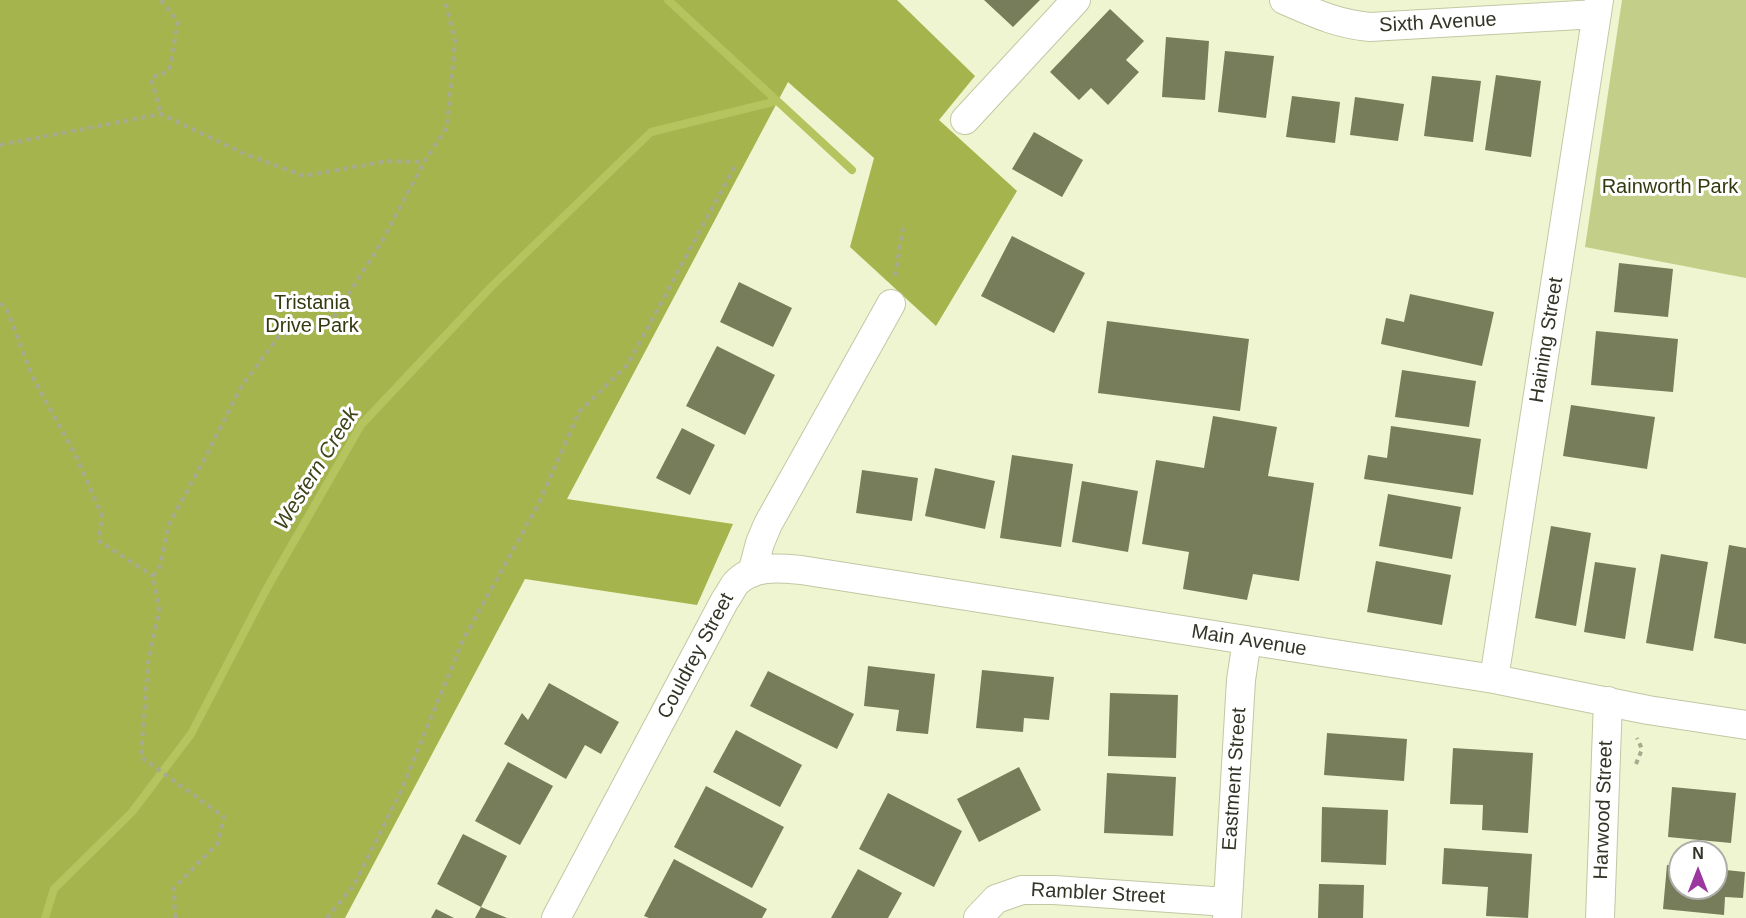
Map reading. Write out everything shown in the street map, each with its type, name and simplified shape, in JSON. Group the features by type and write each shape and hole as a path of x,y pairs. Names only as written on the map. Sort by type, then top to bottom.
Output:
{"street":[{"path":"965,120 1076,0"},
{"name":"Sixth Avenue","path":"1284,0 1347,25 1370,27 1598,7"},
{"name":"Haining Street","path":"1494,680 1598,7"},
{"path":"752,573 768,524 891,304"},
{"name":"Main Avenue","path":"752,573 771,568 801,570 1494,680 1648,710 1746,725"},
{"name":"Couldrey Street","path":"556,918 725,600 736,583 752,573"},
{"name":"Eastment Street","path":"1227,910 1241,680 1247,640"},
{"name":"Harwood Street","path":"1600,918 1608,701"},
{"name":"Rambler Street","path":"978,918 996,899 1022,890 1053,890 1227,910"}],"path":[{"path":"161,0 178,22 169,71 151,78 161,114"},
{"path":"175,918 174,888 218,843 224,817 141,757 148,664 159,610 153,576 160,566 168,526 206,458 241,387 279,336 330,323 381,243 424,162 447,127 455,41 445,0"},
{"path":"0,145 161,114 245,154 304,176 387,161 424,162"},
{"path":"327,918 354,885 400,793 463,640 538,505 579,412 628,364 736,164"},
{"path":"891,304 903,228"},
{"path":"0,303 7,310 33,378 75,454 102,515 99,541 153,576"}],"green space":[{"name":"Tristania Drive Park","path":"0,0 897,0 975,76 939,120 1017,191 936,326 850,247 874,158 788,82 567,499 733,524 697,605 525,579 345,918 0,918"},
{"name":"Rainworth Park","path":"1622,0 1746,0 1746,278 1585,247"}],"building":[{"path":"984,0 1040,0 1013,27"},
{"path":"1110,9 1144,41 1126,60 1139,72 1108,105 1091,88 1079,100 1050,72"},
{"path":"1166,37 1209,41 1205,100 1162,97"},
{"path":"1225,51 1274,56 1266,118 1218,112"},
{"path":"1496,75 1541,81 1531,157 1485,150"},
{"path":"1432,76 1481,81 1473,142 1424,136"},
{"path":"1292,96 1340,102 1335,143 1286,137"},
{"path":"1355,97 1404,104 1398,141 1350,135"},
{"path":"1034,132 1083,160 1062,197 1012,169"},
{"path":"1012,236 1085,273 1054,333 981,296"},
{"path":"1619,263 1673,269 1668,317 1614,312"},
{"path":"739,282 792,308 773,347 720,322"},
{"path":"1410,294 1494,312 1482,366 1381,344 1386,318 1404,322"},
{"path":"1107,321 1249,339 1240,411 1098,393"},
{"path":"1596,331 1678,339 1673,392 1591,385"},
{"path":"717,346 775,375 745,435 686,406"},
{"path":"1402,370 1476,381 1469,427 1395,417"},
{"path":"1571,405 1655,417 1647,469 1563,456"},
{"path":"1213,416 1277,427 1268,476 1314,483 1299,581 1253,574 1247,600 1183,589 1189,552 1142,544 1156,460 1204,468"},
{"path":"1391,426 1481,439 1473,495 1364,479 1368,455 1387,458"},
{"path":"682,428 715,445 690,495 656,478"},
{"path":"1012,455 1073,464 1061,547 1000,538"},
{"path":"935,468 995,481 985,529 925,516"},
{"path":"862,470 918,478 912,521 856,513"},
{"path":"1082,481 1138,491 1128,552 1072,542"},
{"path":"1388,494 1461,507 1452,559 1379,546"},
{"path":"1551,526 1591,533 1576,626 1535,618"},
{"path":"1729,545 1746,548 1746,644 1714,638"},
{"path":"1661,554 1708,562 1693,651 1646,643"},
{"path":"1376,561 1451,575 1442,625 1367,612"},
{"path":"1595,562 1636,568 1625,639 1584,632"},
{"path":"868,666 935,674 928,734 896,731 899,710 864,706"},
{"path":"982,670 1054,677 1049,720 1024,718 1023,732 976,728"},
{"path":"768,671 854,714 837,749 750,706"},
{"path":"549,683 619,722 601,754 585,745 566,779 504,744 522,713 528,720"},
{"path":"1110,693 1178,695 1176,758 1108,756"},
{"path":"736,730 802,765 780,807 713,772"},
{"path":"1327,733 1407,739 1404,781 1324,775"},
{"path":"1453,748 1533,753 1528,833 1482,830 1483,805 1450,804"},
{"path":"508,762 553,786 520,845 475,821"},
{"path":"1019,767 1041,810 979,842 957,799"},
{"path":"1107,773 1176,777 1173,836 1104,833"},
{"path":"706,786 784,827 752,888 674,847"},
{"path":"1672,787 1736,793 1731,843 1728,843 1728,840 1668,837"},
{"path":"888,793 962,831 934,887 859,849"},
{"path":"1322,807 1388,810 1386,865 1321,862"},
{"path":"463,834 507,856 481,907 437,884"},
{"path":"1444,848 1532,854 1528,918 1486,916 1488,887 1442,884"},
{"path":"674,859 767,909 762,918 649,918 644,916"},
{"path":"1667,865 1668,900 1725,900 1724,915 1663,909"},
{"path":"858,869 902,893 888,918 831,918"},
{"path":"1728,870 1745,872 1743,898 1728,897"},
{"path":"1319,884 1364,885 1363,918 1318,918"},
{"path":"481,907 507,918 475,918"},
{"path":"436,909 454,918 431,918"}],"waterway":[{"name":"Western Creek","path":"668,0 852,170"},
{"name":"Western Creek","path":"45,918 54,889 132,812 191,734 267,588 361,425 491,287 651,132 777,101"}]}
